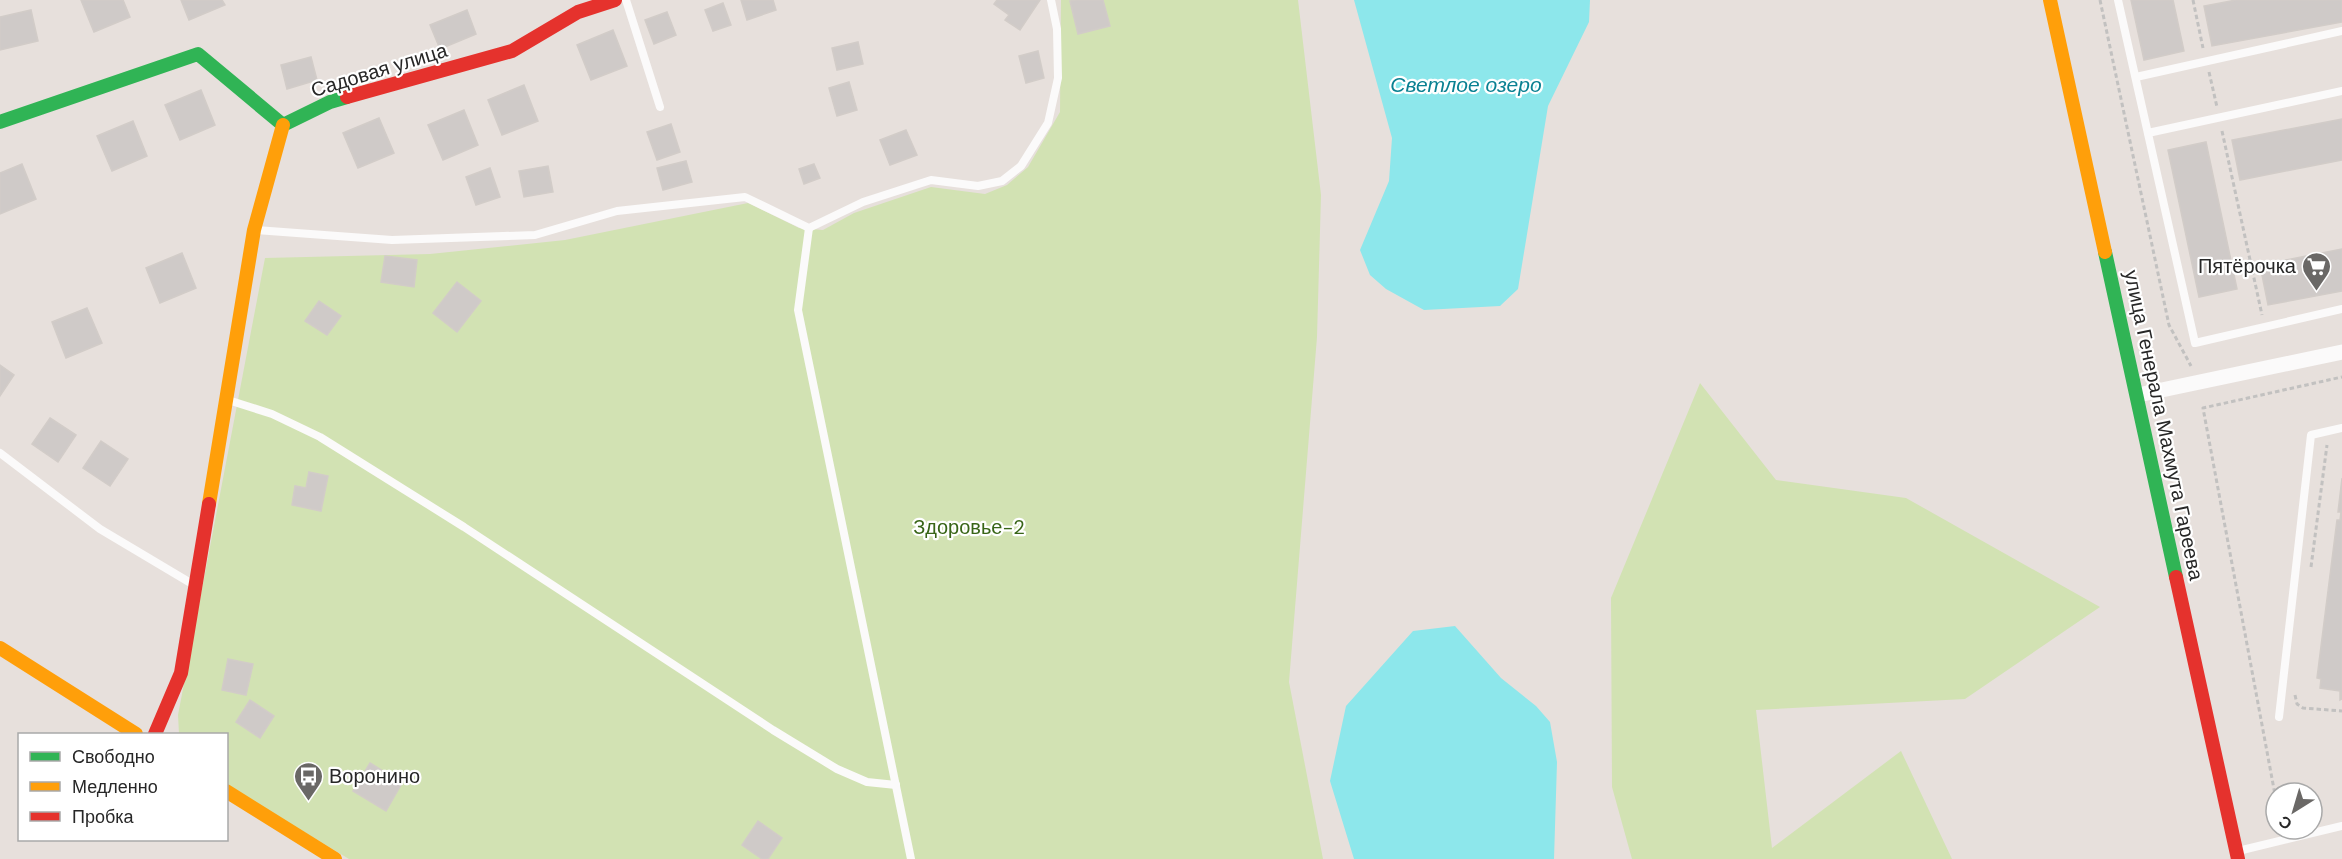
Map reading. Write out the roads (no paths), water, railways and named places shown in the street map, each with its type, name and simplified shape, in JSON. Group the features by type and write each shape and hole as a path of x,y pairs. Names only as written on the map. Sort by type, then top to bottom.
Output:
{"street":[{"name":"Садовая улица","path":"283,125 330,102 512,51 576,6 615,0"},
{"name":"улица Генерала Махмута Гареева","path":"2050,0 2237,855"},
{"path":"0,122 198,54 283,125 254,230 181,673 156,733"},
{"path":"2138,395 2342,352"},
{"path":"0,648 133,733"},
{"path":"228,792 335,859"}],"lane":[{"path":"626,0 660,106"},
{"path":"809,228 862,202 931,180 978,186 1002,181 1021,166 1048,123 1058,78 1057,29 1051,0"},
{"path":"2118,0 2196,343 2342,309"},
{"path":"2136,77 2342,31"},
{"path":"2148,133 2342,91"},
{"path":"254,230 392,240 535,235 617,211 745,197 809,228"},
{"path":"809,228 798,310 911,859"},
{"path":"226,400 272,414 320,437 464,527 773,730 837,769 867,782 896,785"},
{"path":"2278,717 2311,435 2342,428"},
{"path":"0,453 100,529 196,586"},
{"path":"2237,855 2342,826"}],"water":[{"name":"Светлое озеро","path":"1354,0 1590,0 1589,22 1548,106 1518,289 1500,306 1424,310 1386,289 1370,275 1360,250 1389,181 1392,138"},
{"path":"1455,626 1501,678 1536,706 1550,722 1557,762 1554,859 1354,859 1330,781 1346,706 1413,631"}],"place":[{"name":"Пятёрочка","path":"2317,292"},
{"name":"Воронино","path":"308,802"}],"park label":[{"name":"Здоровье-2","path":"969,527"}]}
